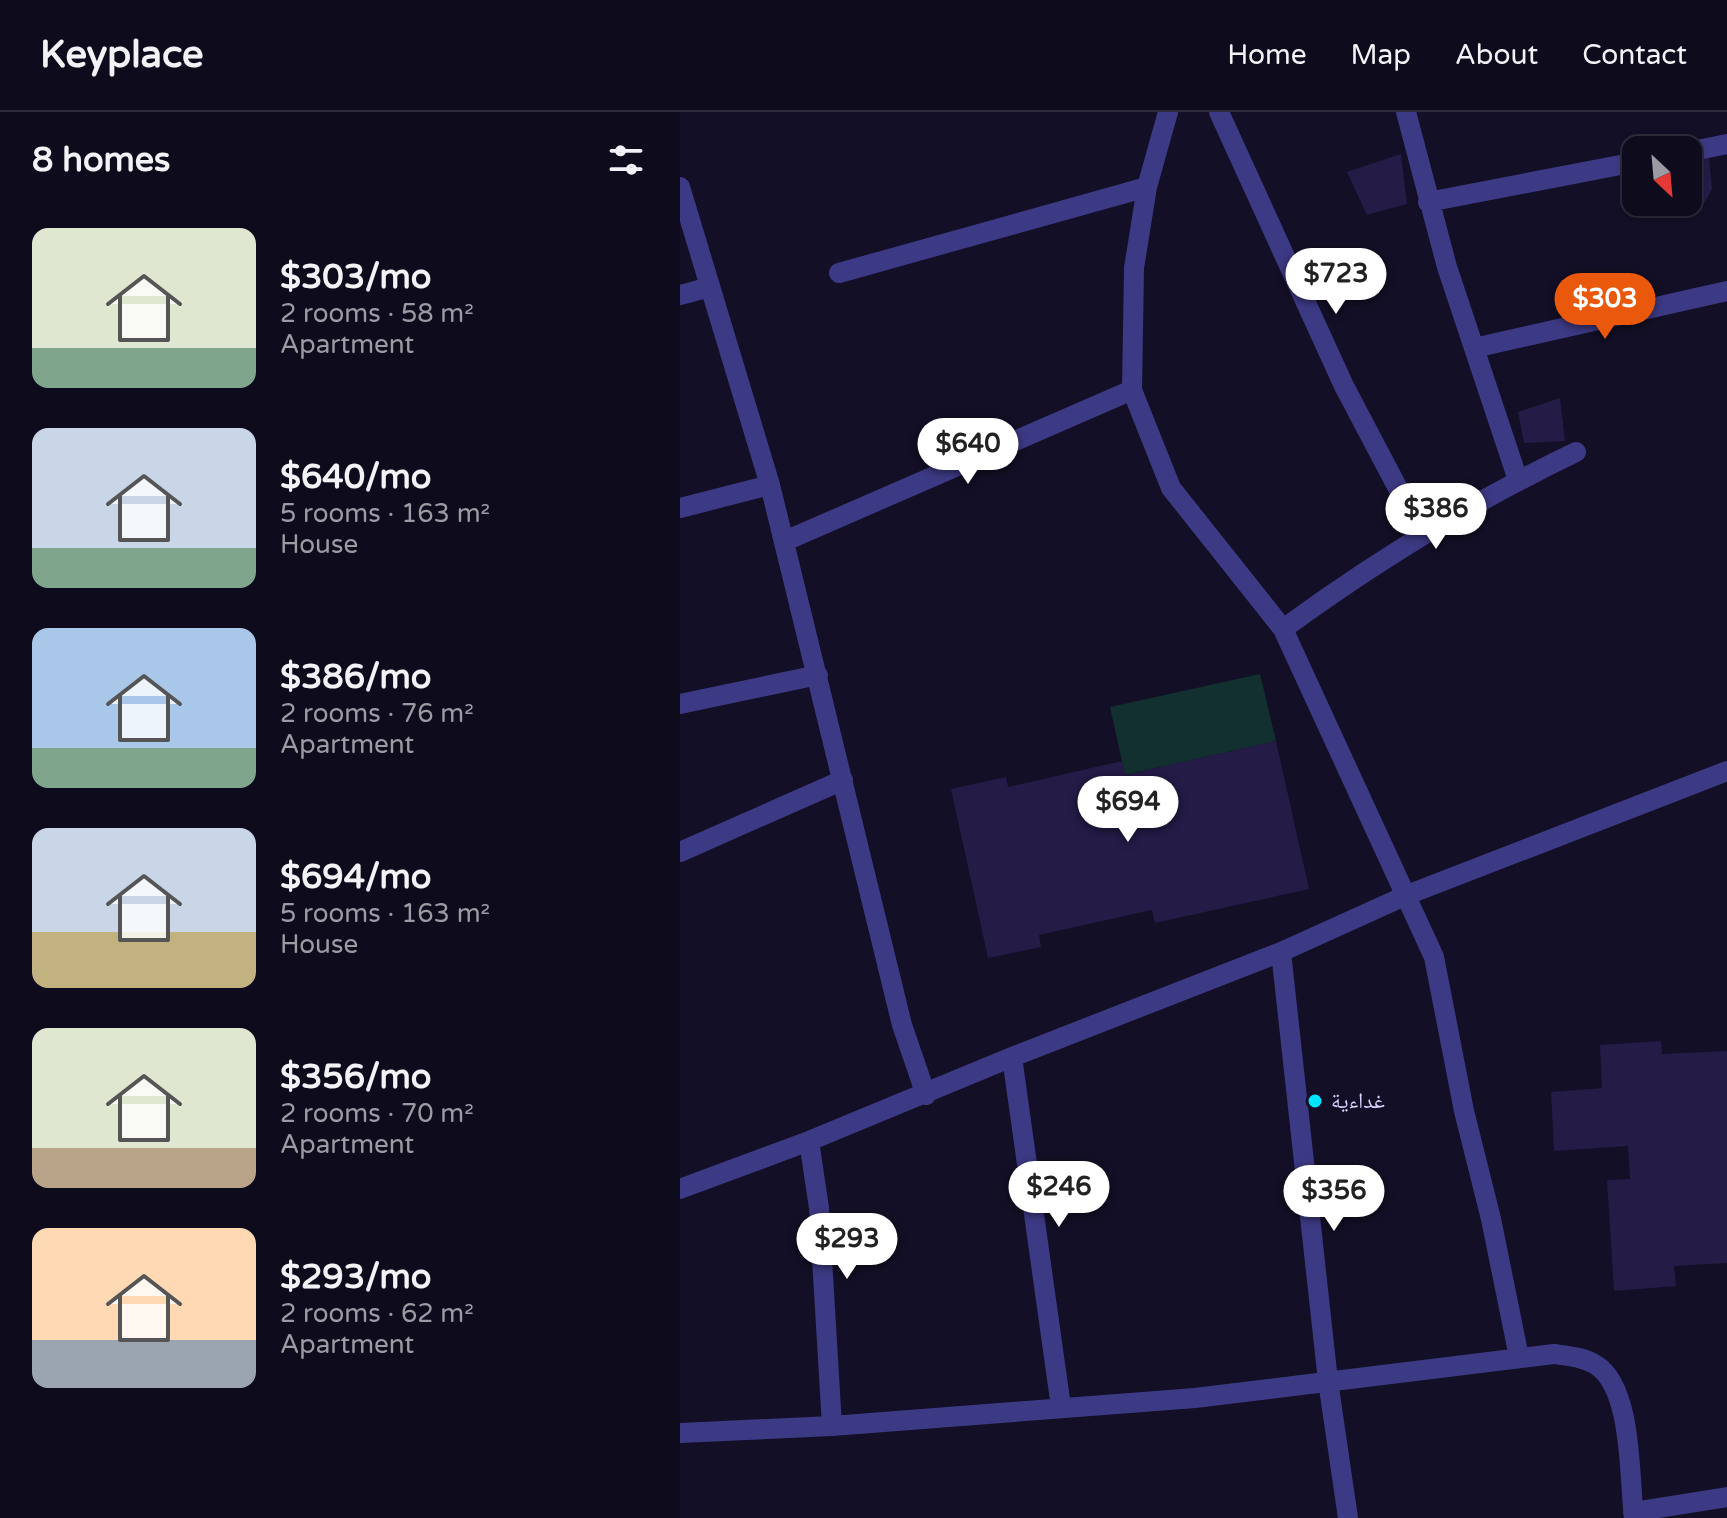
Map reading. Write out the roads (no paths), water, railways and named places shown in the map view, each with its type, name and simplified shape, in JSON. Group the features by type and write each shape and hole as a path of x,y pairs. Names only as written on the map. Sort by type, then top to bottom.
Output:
{"street":[{"path":"1168,112 1147,187 1134,268 1132,390 1171,488 1283,629 1434,957 1464,1111 1494,1234 1519,1357"},
{"path":"1219,112 1344,386 1422,534"},
{"path":"1406,112 1428,202 1518,480"},
{"path":"1702,149 1727,144"},
{"path":"1428,202 1622,165"},
{"path":"680,187 770,485 818,675 861,865 902,1025 926,1095"},
{"path":"839,273 1147,187"},
{"path":"680,295 710,287"},
{"path":"1474,348 1727,291"},
{"path":"785,541 1132,390"},
{"path":"1283,629 1331,593 1422,534 1518,480 1576,452"},
{"path":"680,508 770,485"},
{"path":"680,704 818,675"},
{"path":"680,1189 926,1095 1012,1057 1281,952 1407,895 1727,771"},
{"path":"680,852 843,780"},
{"path":"1281,952 1328,1381 1348,1518"},
{"path":"1012,1057 1061,1407"},
{"path":"809,1141 819,1208 832,1426"},
{"path":"680,1433 832,1426 1195,1398 1554,1354 1597,1365 1608,1377 1620,1402 1633,1515 1727,1497"}],"place":[{"name":"غداءية","path":"1315,1101"}]}
